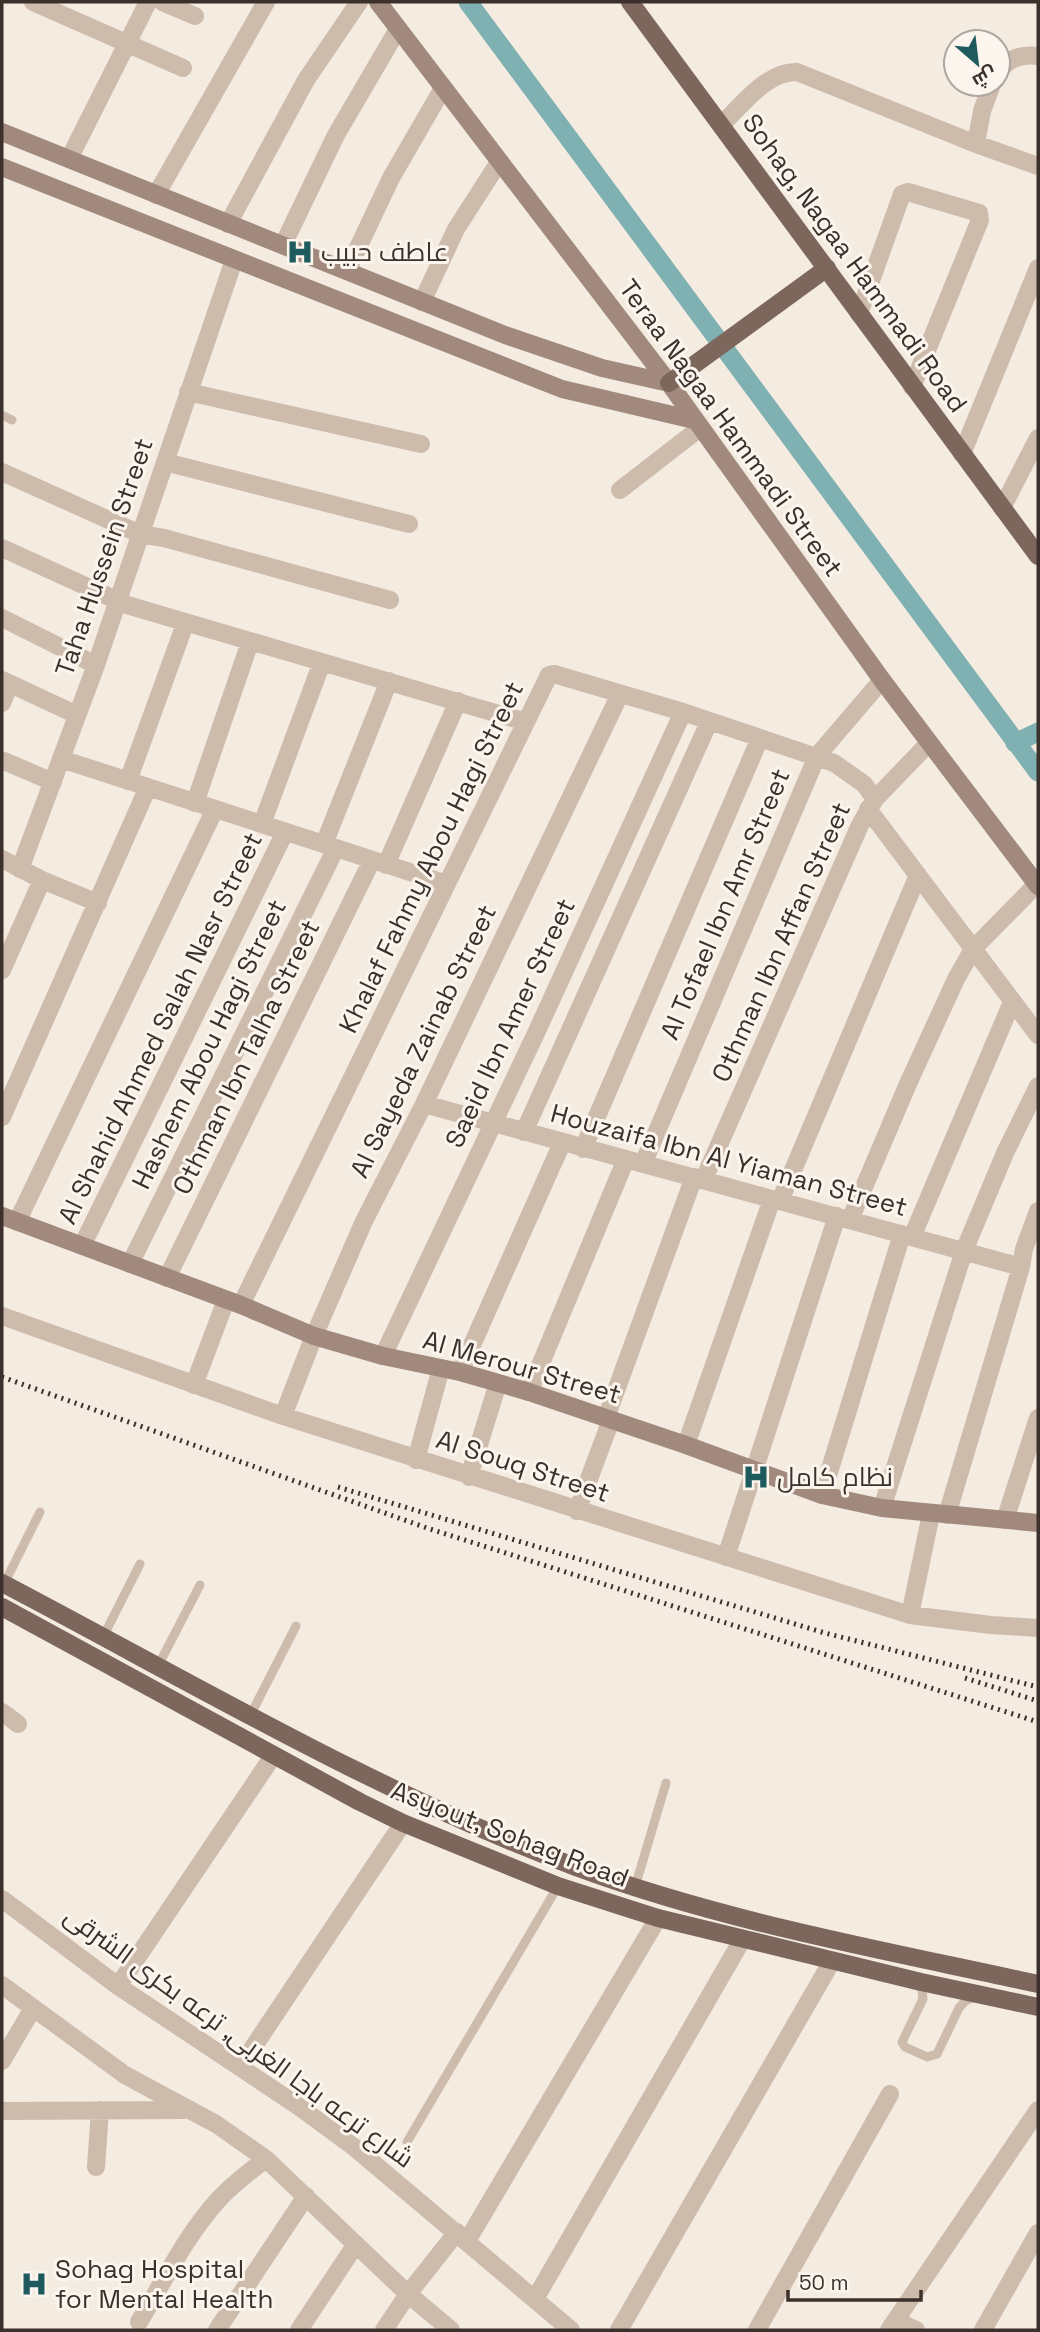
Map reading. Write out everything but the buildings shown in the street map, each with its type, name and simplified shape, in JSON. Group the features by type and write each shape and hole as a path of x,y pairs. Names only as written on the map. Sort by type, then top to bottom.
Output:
{"main road":[{"name":"Sohag, Nagaa Hammadi Road","path":"630,2 1038,556"},
{"path":"669,383 827,268"},
{"name":"Asyout, Sohag Road","path":"3,1584 355,1770 442,1811 573,1866 724,1914 1038,1984"},
{"name":"Asyout, Sohag Road","path":"2,1608 273,1756 403,1823 558,1886 658,1918 742,1940 1038,2007"},
{"path":"432,1835 444,1825 445,1817 442,1811"},
{"path":"490,1858 486,1843 491,1836 499,1835"},
{"path":"921,1982 927,1960"}],"street":[{"path":"33,2 183,68"},
{"path":"69,159 148,2"},
{"path":"162,2 195,16"},
{"path":"156,195 266,2"},
{"path":"228,223 306,80 359,2"},
{"name":"Teraa Nagaa Hammadi Street","path":"378,2 669,383 882,680 1037,885"},
{"path":"283,245 337,135 398,29"},
{"path":"1012,59 1026,55 1038,56"},
{"path":"722,124 769,80 785,71 797,72 1038,166"},
{"path":"347,271 391,178 443,88"},
{"path":"976,144 987,98"},
{"path":"2,132 569,359 669,383"},
{"path":"422,302 456,229 499,162"},
{"path":"77,195 90,168"},
{"path":"3,172 77,195 233,260 562,388 697,424"},
{"path":"859,314 902,194 908,192 979,213 980,220 954,289 912,387"},
{"name":"Taha Hussein Street","path":"20,869 96,665 233,260"},
{"path":"962,454 1038,268"},
{"path":"188,392 421,444"},
{"path":"620,490 697,424"},
{"path":"1002,508 1038,438"},
{"path":"165,462 409,524"},
{"path":"2,472 140,534 164,538 390,600"},
{"path":"1019,530 1038,538"},
{"path":"2,548 118,601 185,624 526,722"},
{"path":"2,618 96,665"},
{"path":"128,781 185,624"},
{"path":"195,803 250,642"},
{"path":"262,824 322,662"},
{"name":"Khalaf Fahmy Abou Hagi Street","path":"194,1385 551,674 683,712 817,756 850,772 918,876 1038,1035"},
{"name":"Al Tofael Ibn Amr Street","path":"529,1392 817,756 882,680"},
{"name":"Hashem Abou Hagi Street","path":"130,1264 330,846 389,681"},
{"path":"2,703 6,682 77,715"},
{"name":"Al Sayeda Zainab Street","path":"283,1416 364,1221 424,1104 620,694"},
{"name":"Othman Ibn Talha Street","path":"167,1278 458,701"},
{"name":"Saeid Ibn Amer Street","path":"383,1356 683,712"},
{"path":"524,1132 709,722"},
{"path":"583,1149 760,738"},
{"name":"Othman Ibn Affan Street","path":"577,1511 699,1178 871,804 929,743"},
{"path":"61,759 447,884"},
{"path":"4,761 53,782"},
{"path":"2,1117 148,787"},
{"path":"9,1219 215,809"},
{"name":"Al Shahid Ahmed Salah Nasr Street","path":"82,1246 285,832"},
{"path":"2,859 42,880 98,903"},
{"path":"686,1445 776,1200 918,876"},
{"path":"2,970 42,880"},
{"path":"726,1557 843,1218 939,1014 973,949 1037,885"},
{"path":"822,1495 907,1235 1012,1002"},
{"path":"882,1508 964,1251 1005,1153 1038,1086"},
{"name":"Houzaifa Ibn Al Yiaman Street","path":"424,1104 1021,1267"},
{"path":"460,1372 562,1143"},
{"path":"910,1615 939,1515 1038,1211"},
{"name":"Al Merour Street","path":"9,1219 234,1303 314,1336 529,1392 822,1495 882,1508 1038,1523"},
{"name":"Al Souq Street","path":"2,1316 283,1416 416,1460 910,1615 1038,1628"},
{"path":"416,1460 440,1368"},
{"path":"469,1477 498,1383"},
{"path":"1005,1520 1038,1418"},
{"path":"2,1712 18,1724"},
{"path":"118,1986 273,1756"},
{"path":"240,2067 403,1823"},
{"name":"شارع ترعه باجا الغربى, ترعه بكرى الشرقى","path":"2,1899 118,1986 355,2147 571,2330"},
{"path":"384,2330 408,2294 462,2236 658,1918"},
{"path":"535,2299 742,1940"},
{"path":"619,2330 832,1961"},
{"path":"2,1984 125,2075 233,2135 266,2159 408,2294 451,2330"},
{"path":"2,2061 33,2008"},
{"path":"757,2330 890,2094"},
{"path":"96,2167 100,2110"},
{"path":"2,2111 188,2110"},
{"path":"916,2330 893,2326 1038,2110"},
{"path":"139,2322 201,2222 220,2198 266,2159"},
{"path":"217,2330 306,2196"},
{"path":"983,2330 1038,2232"},
{"path":"299,2330 356,2244"}],"lane":[{"path":"2,415 12,420"},
{"path":"3,1584 40,1512"},
{"path":"103,1637 140,1564"},
{"path":"158,1667 200,1585"},
{"path":"250,1716 296,1626"},
{"path":"635,1887 666,1783"},
{"path":"407,2141 558,1886"},
{"path":"921,1982 923,2000 902,2042 905,2047 927,2057 937,2054 965,2001 981,1995"}],"waterway":[{"path":"468,2 1038,772"},
{"path":"1015,743 1038,732"}],"railway":[{"path":"2,1377 427,1528 1038,1722"},
{"path":"338,1487 825,1633 1038,1687"},
{"path":"965,1678 1038,1701"}],"place":[{"name":"عاطف حبيب","path":"300,252"},
{"name":"نظام كامل","path":"756,1477"},
{"name":"Sohag Hospital for Mental Health","path":"34,2284"}]}
